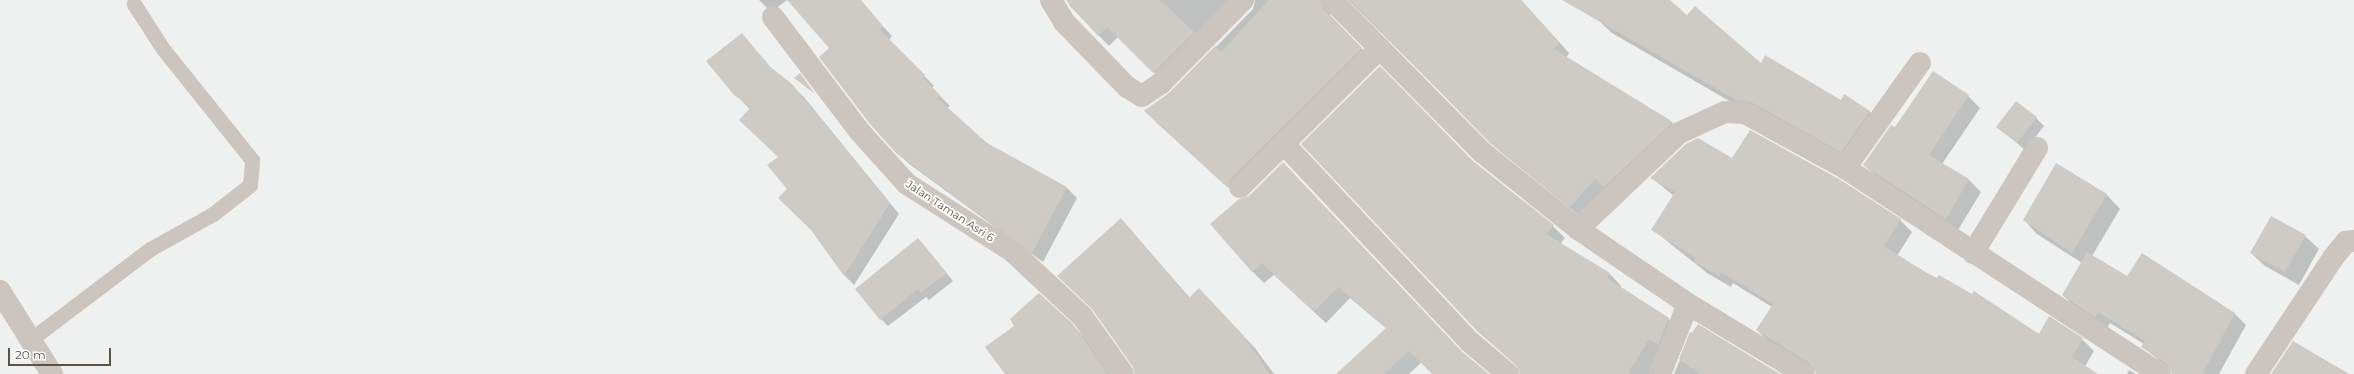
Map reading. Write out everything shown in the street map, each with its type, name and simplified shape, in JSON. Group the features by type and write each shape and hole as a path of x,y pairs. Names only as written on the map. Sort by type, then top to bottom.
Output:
{"street":[{"path":"1051,0 1064,22 1127,87 1142,96 1161,83 1243,0"},
{"path":"1332,0 1482,152 1578,229 1688,304 1804,374"},
{"name":"Jalan Taman Asri 6","path":"774,17 860,132 907,184 1012,251 1082,316 1123,374"},
{"path":"1240,187 1380,48"},
{"path":"1845,168 1920,63"},
{"path":"1578,229 1679,133 1725,112 1745,114 1845,168 2160,374"},
{"path":"1284,144 1470,342 1508,374"},
{"path":"1973,253 2037,148"},
{"path":"2256,374 2333,258 2346,242 2354,241"},
{"path":"0,291 52,374"},
{"path":"1660,374 1688,304"}],"lane":[{"path":"30,340 150,249 213,214 250,185 252,160 163,49 134,4"}],"building":[{"path":"787,0 861,0 883,26 879,29 925,75 923,78 940,95 937,98 987,143 1067,187 1032,253 896,153 870,124 819,57 829,48"},
{"path":"1066,0 1160,0 1194,32 1153,73 1107,27 1098,36"},
{"path":"1269,0 1320,0 1323,9 1362,48 1231,178 1228,188 1144,111 1170,92 1215,46 1221,52"},
{"path":"1350,0 1521,0 1559,42 1554,49 1673,122 1604,187 1595,179 1570,207 1490,143"},
{"path":"1562,0 1670,0 1687,15 1695,6 1761,63 1765,55 1841,100 1844,94 1870,111 1841,152 1751,102 1736,100"},
{"path":"742,33 768,65 793,85 890,203 844,276 811,230 778,198 787,189 767,165 778,157 739,120 751,107 734,95 706,61"},
{"path":"1380,66 1473,161 1554,225 1546,234 1610,273 1607,278 1669,318 1658,345 1649,339 1628,374 1520,374 1516,364 1479,333 1301,144"},
{"path":"1933,71 1969,95 1929,155 1969,179 1946,219 1863,165 1891,125 1895,127"},
{"path":"800,73 815,94 794,78"},
{"path":"2016,101 2037,117 2017,143 1996,127"},
{"path":"1750,130 1839,179 1901,219 1884,246 1936,279 1939,275 1972,294 1974,291 2039,334 2049,316 2083,338 2072,357 2098,374 1816,374 1810,363 1756,330 1773,304 1721,272 1719,276 1694,262 1696,258 1651,230 1675,192 1650,178 1686,144 1698,138 1732,158"},
{"path":"1283,162 1461,351 1489,374 1432,374 1409,351 1384,374 1336,374 1386,328 1338,287 1314,312 1262,263 1252,272 1210,224 1239,199 1249,196"},
{"path":"2056,163 2107,194 2072,253 2023,220"},
{"path":"2271,216 2306,235 2285,272 2250,253"},
{"path":"1121,218 1189,298 1199,288 1242,334 1270,374 1135,374 1133,367 1092,309 1057,276"},
{"path":"918,238 947,273 920,293 918,289 880,320 855,289"},
{"path":"2087,252 2127,276 2142,253 2235,313 2202,374 2172,374 2167,364 2141,347 2145,341 2098,312 2095,317 2062,295"},
{"path":"1039,293 1073,324 1108,374 1005,374 985,347 1014,326 1010,319"},
{"path":"1698,324 1780,374 1701,374 1679,359 1690,332 1692,333"},
{"path":"2293,341 2348,374 2271,374"}]}
